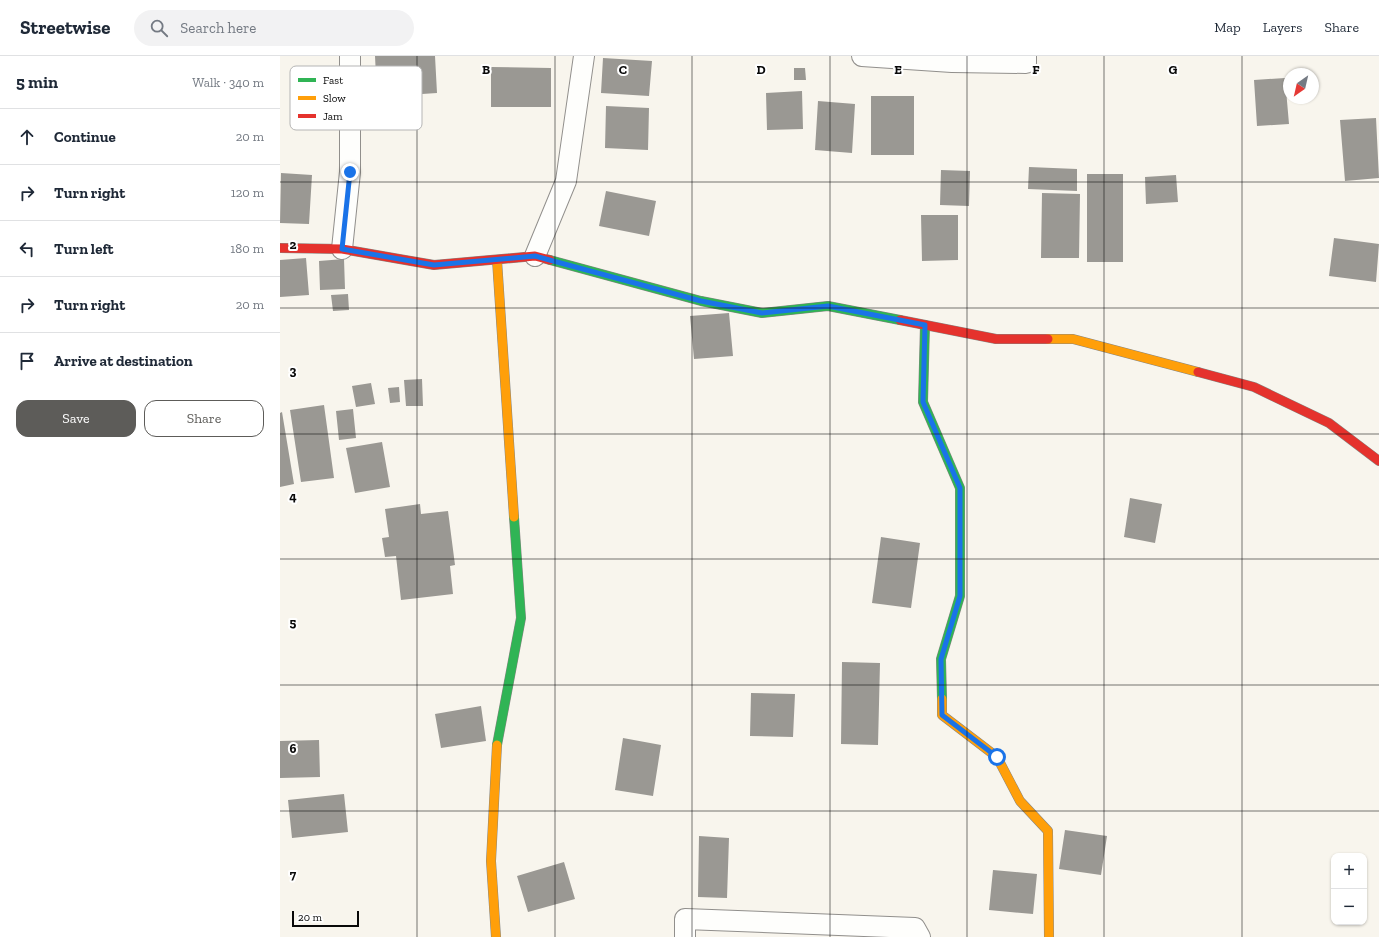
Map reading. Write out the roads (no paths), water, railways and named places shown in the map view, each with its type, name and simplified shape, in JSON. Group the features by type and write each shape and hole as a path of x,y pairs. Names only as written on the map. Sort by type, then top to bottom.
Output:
{"street":[{"path":"535,256 566,181 584,56"},
{"path":"862,56 952,62 1026,63 1026,56"},
{"path":"342,249 350,172 350,130"},
{"path":"280,248 342,249 434,265 535,256 701,301 762,313 828,306 996,339 1073,339 1254,387 1329,423 1379,461"},
{"path":"496,937 491,862 496,751 521,618 497,260"},
{"path":"925,325 923,402 960,488 960,596 941,659 942,715 997,757 1020,801 1048,831 1048,937"},
{"path":"685,937 685,919 915,928 920,937"}]}
